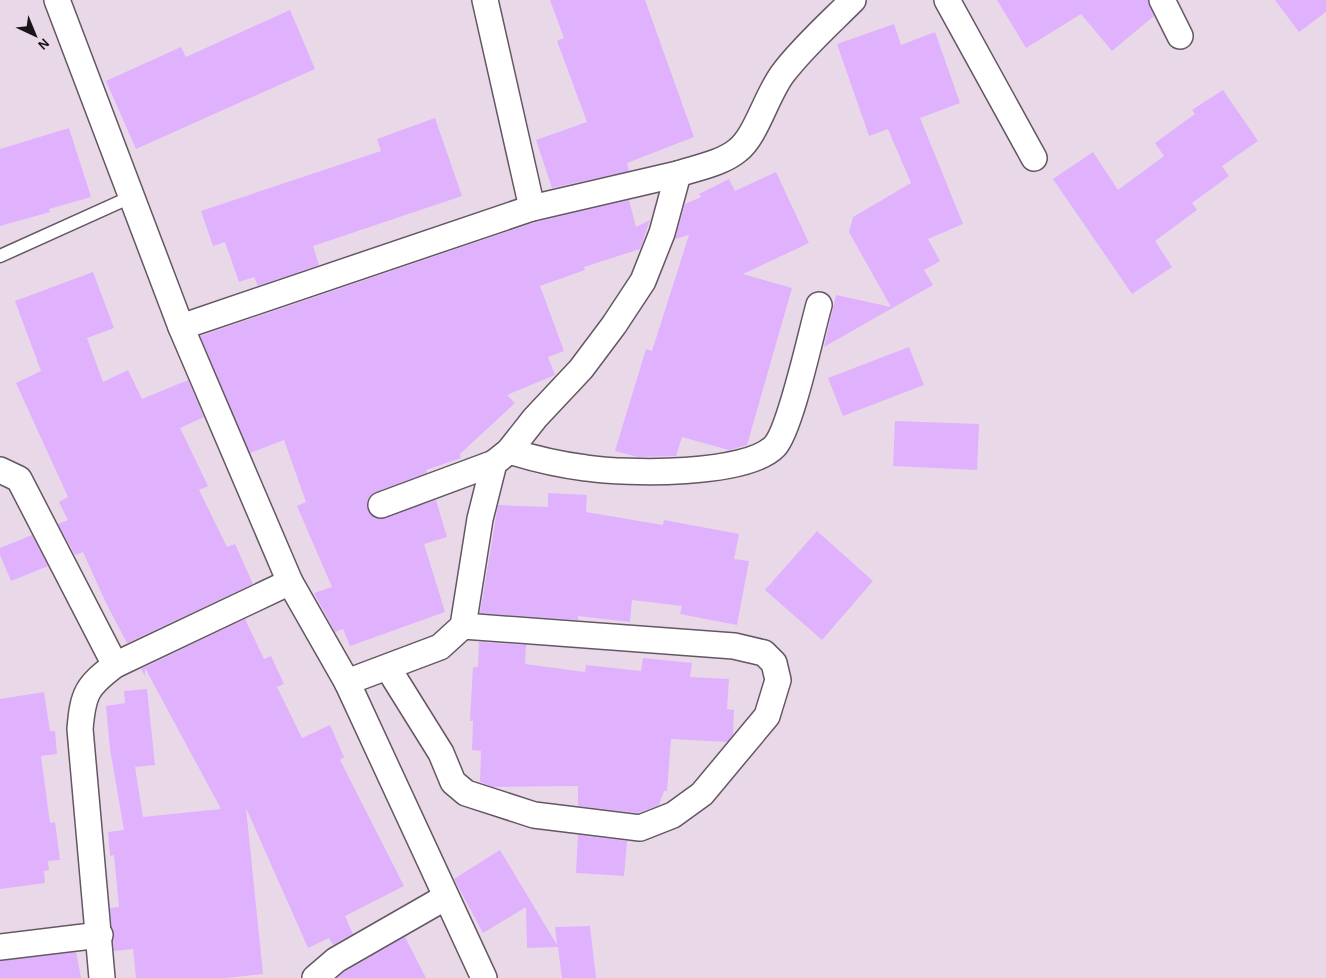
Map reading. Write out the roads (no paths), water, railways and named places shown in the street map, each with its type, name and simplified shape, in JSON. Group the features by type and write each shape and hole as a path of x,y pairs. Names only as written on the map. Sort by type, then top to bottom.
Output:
{"street":[{"path":"58,0 181,327 290,582 347,682 484,978"},
{"path":"485,0 532,208"},
{"path":"181,327 532,208 678,174 730,156 744,144 755,126 764,103 784,72 853,0"},
{"path":"947,0 1034,158"},
{"path":"1162,0 1180,36"},
{"path":"347,682 440,647 463,626 480,519 502,457 581,369 614,325 643,281 662,233 678,174"},
{"path":"381,505 502,457 589,469 693,471 748,461 764,454 775,445 788,417 819,305"},
{"path":"0,470 19,479 115,665"},
{"path":"102,978 100,935 80,729 82,704 93,682 115,665 290,582"},
{"path":"388,668 441,754 453,782 466,793 534,815 640,828 673,815 702,794 767,716 778,680 774,662 764,653 734,646 463,626"},
{"path":"315,978 336,960 446,897"},
{"path":"0,947 100,935"}],"lane":[{"path":"0,256 133,196"}]}
